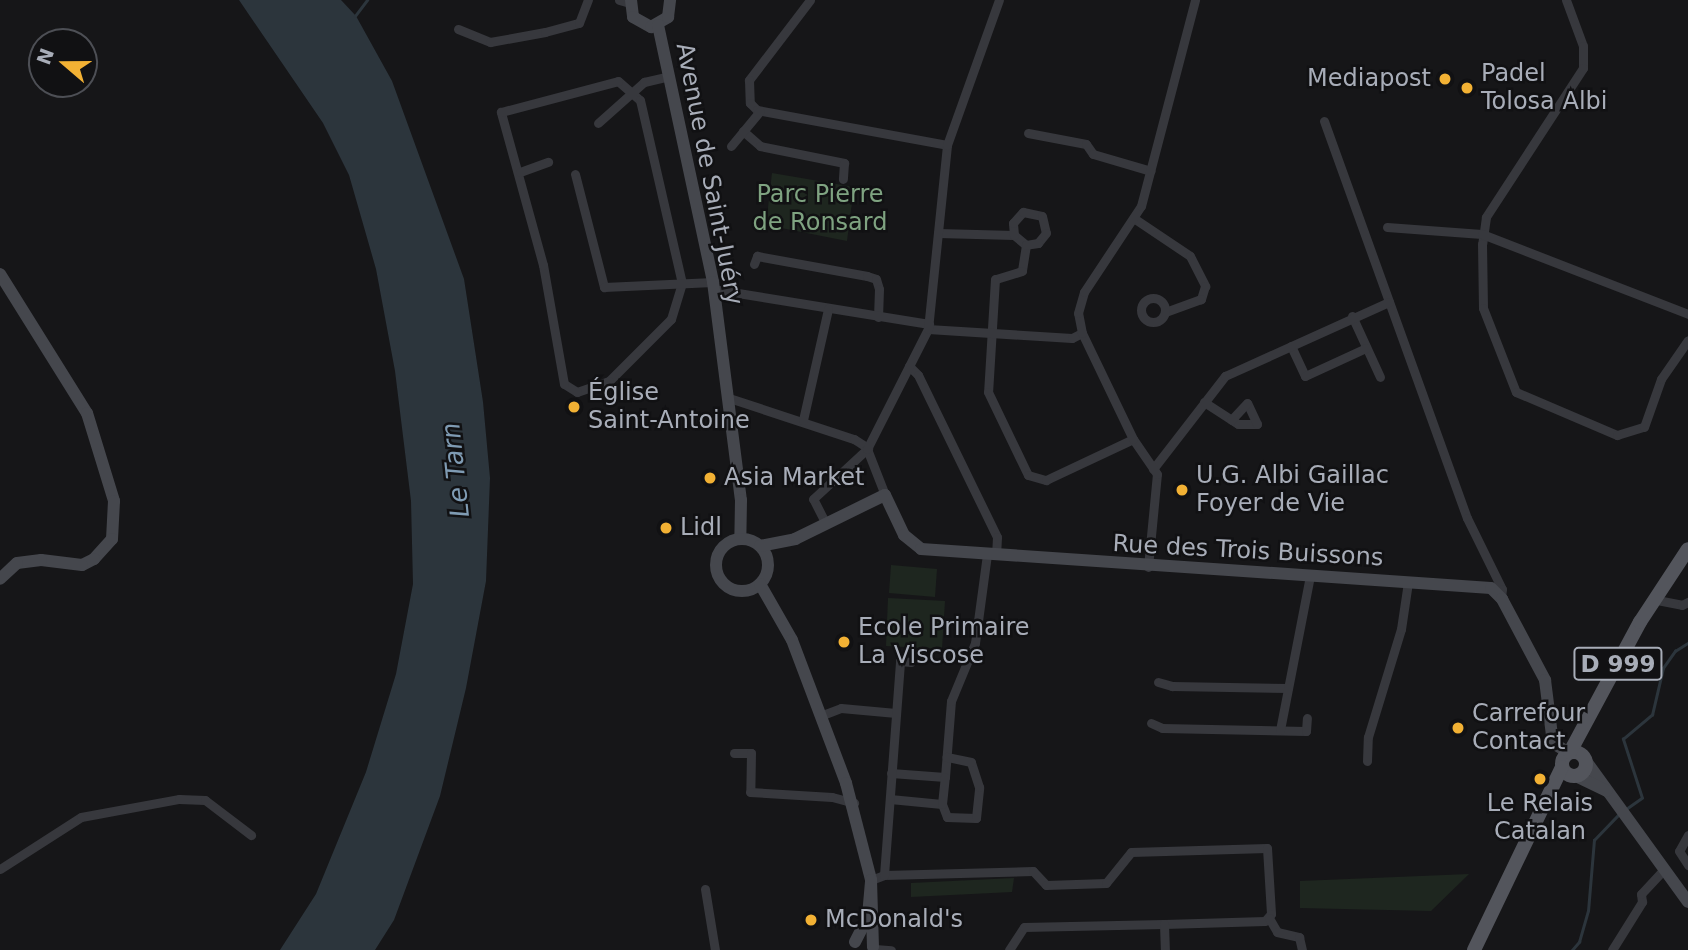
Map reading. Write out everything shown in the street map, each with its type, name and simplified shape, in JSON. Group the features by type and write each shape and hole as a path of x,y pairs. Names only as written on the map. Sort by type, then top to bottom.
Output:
{"main road":[{"name":"D 999","path":"1572,763 1668,577 1688,549"},
{"name":"D 999","path":"1474,950 1668,577"}],"street":[{"path":"457,29 490,42 544,32 579,23 588,0"},
{"path":"627,1 638,22 658,25 668,17 670,0"},
{"path":"810,0 749,80 750,103 760,111 947,145"},
{"path":"826,524 813,499 867,449 929,326 947,145 999,0"},
{"path":"1148,567 1157,474 1133,439 1082,333 1078,313 1084,292 1135,219 1151,172 1195,0"},
{"path":"1566,0 1583,46 1581,75 1489,210 1482,234 1483,308 1512,384 1522,397 1626,435 1644,427 1661,379 1688,340"},
{"name":"Avenue de Saint-Juéry","path":"658,25 713,285 742,514 740,539"},
{"path":"598,124 644,82 669,76"},
{"path":"618,81 634,92 640,100 682,283 671,319 609,381 596,389 567,389 520,172 501,112 618,81"},
{"path":"731,146 760,111"},
{"path":"1324,121 1467,518 1502,589 1496,593 1537,667 1548,744 1614,794 1688,902"},
{"path":"743,131 760,146 844,163 843,179"},
{"path":"1028,133 1086,144 1093,155 1151,172"},
{"path":"520,172 548,162"},
{"path":"575,174 604,287 682,283 713,285 828,309 991,335 1072,338 1082,333"},
{"path":"938,233 1014,235 1026,245 1038,243 1046,233 1042,216 1023,212 1013,223 1014,235"},
{"path":"1135,219 1190,256 1205,286 1201,299 1165,312"},
{"path":"1387,228 1482,234 1688,314"},
{"path":"1026,245 1022,271 995,279 988,392 1028,475 1039,481 1133,439"},
{"path":"754,264 757,256 867,275 876,279 879,289 878,317"},
{"path":"0,274 88,414 114,501 112,539 94,559 82,565 41,560 17,563 0,579"},
{"path":"1153,469 1225,376 1352,316 1389,302"},
{"path":"803,420 828,309"},
{"path":"1352,316 1380,377"},
{"path":"1291,345 1305,376 1366,348"},
{"path":"909,366 918,374 997,537 975,643 963,678 951,701 942,804 947,817 974,819 978,814 979,787 971,762 947,757"},
{"path":"726,397 803,420 867,449 885,495 779,548 760,584 738,592 718,578 718,555 727,543 740,539 760,546 795,538"},
{"path":"1203,402 1231,420"},
{"name":"Rue des Trois Buissons","path":"885,495 911,544 992,555 1408,582 1496,593"},
{"path":"760,546 768,571"},
{"path":"1280,730 1310,576"},
{"path":"1367,761 1368,737 1401,629 1408,582"},
{"path":"760,584 780,613 846,783 877,878 875,949"},
{"path":"1657,600 1682,605 1688,602"},
{"path":"891,950 850,946 868,916 877,878 890,799 900,661 911,662"},
{"path":"1158,682 1172,686 1288,688"},
{"path":"820,716 841,708 896,713"},
{"path":"1151,723 1162,728 1306,731 1307,718"},
{"path":"734,752 751,753 750,792 832,797 853,803"},
{"path":"891,773 945,777"},
{"path":"832,797 846,783"},
{"path":"0,869 81,817 179,799 205,800 251,835"},
{"path":"890,799 942,804"},
{"path":"1688,835 1679,851 1688,865"},
{"path":"1210,839 1210,852"},
{"path":"877,878 1033,870 1046,885 1106,883 1131,852 1210,852 1267,848 1269,918 1277,932 1299,937 1302,950"},
{"path":"1612,950 1642,902 1641,894 1664,869"},
{"path":"705,889 715,950"},
{"path":"1009,950 1024,927 1224,923 1269,918"},
{"path":"1164,924 1165,950"}],"green space":[{"name":"Parc Pierre de Ronsard","path":"772,173 854,187 847,241 766,225"},
{"path":"891,565 937,569 935,597 889,593"},
{"path":"888,598 945,601 942,649 886,646"},
{"path":"1469,874 1431,911 1300,908 1300,881"},
{"path":"1014,878 1012,892 911,897 911,883"}],"water":[{"name":"Le Tarn","path":"239,0 341,0 356,16 392,81 464,279 483,402 490,478 486,581 466,688 440,796 394,920 375,950 280,950 316,894 366,772 396,674 413,584 411,501 395,371 376,269 349,175 323,123"}],"waterway":[{"path":"355,16 367,0"},
{"path":"1626,809 1642,798 1623,739 1652,715 1663,668 1675,651 1688,643"},
{"path":"1572,950 1579,942 1588,911 1594,840 1618,815"}],"place":[{"name":"Mediapost","path":"1445,79"},
{"name":"Padel Tolosa Albi","path":"1467,88"},
{"name":"Église Saint-Antoine","path":"574,407"},
{"name":"Asia Market","path":"710,478"},
{"name":"U.G. Albi Gaillac Foyer de Vie","path":"1182,490"},
{"name":"Lidl","path":"666,528"},
{"name":"Ecole Primaire La Viscose","path":"844,642"},
{"name":"Carrefour Contact","path":"1458,728"},
{"name":"Le Relais Catalan","path":"1540,779"},
{"name":"McDonald's","path":"811,920"}]}
